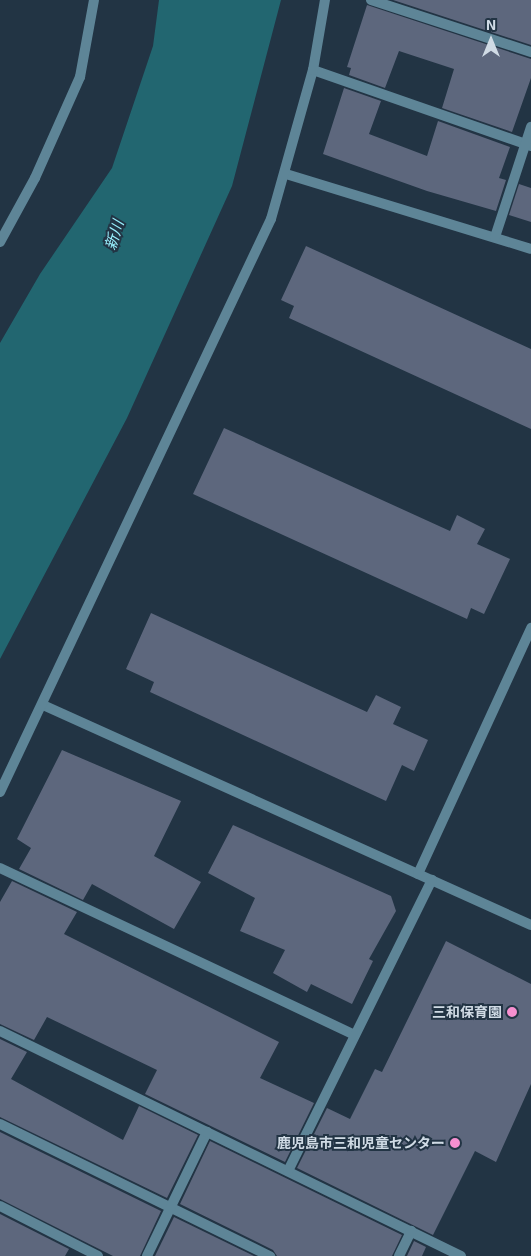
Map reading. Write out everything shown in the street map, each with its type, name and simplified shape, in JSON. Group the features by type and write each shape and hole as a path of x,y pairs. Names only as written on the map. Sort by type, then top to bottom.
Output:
{"street":[{"path":"0,242 35,178 80,77 94,0"},
{"path":"0,792 245,278 271,219 286,174 313,70 325,0"},
{"path":"371,0 531,52"},
{"path":"313,70 528,146"},
{"path":"495,237 528,146 531,127"},
{"path":"286,174 531,249"},
{"path":"418,874 531,628"},
{"path":"43,705 531,925"},
{"path":"0,868 355,1035"},
{"path":"288,1171 432,880"},
{"path":"0,1031 461,1256"},
{"path":"0,1124 270,1256"},
{"path":"147,1256 207,1132"},
{"path":"0,1206 98,1256"},
{"path":"399,1256 410,1231"}],"water":[{"name":"新川","path":"159,0 281,0 232,186 127,418 0,659 0,343 40,274 112,168 153,46"}],"building":[{"path":"393,0 531,0 531,45"},
{"path":"367,5 531,59 531,78 512,132 442,108 454,69 399,51 385,88 349,75 351,68 347,67"},
{"path":"344,88 381,101 369,134 427,156 438,121 510,147 499,178 506,180 496,211 427,191 323,154"},
{"path":"519,184 531,188 531,222 509,215"},
{"path":"306,246 531,349 531,429 289,318 294,306 281,300"},
{"path":"224,428 450,531 457,515 485,529 477,544 510,559 484,614 471,608 467,619 193,494"},
{"path":"151,613 367,712 376,695 401,707 393,724 428,740 414,771 402,765 386,801 150,692 154,682 126,669"},
{"path":"62,750 181,801 154,856 201,882 174,929 92,884 83,900 19,869 31,848 17,839"},
{"path":"233,825 391,896 396,911 369,959 373,961 352,1004 311,984 307,992 273,973 285,950 240,931 255,898 208,873"},
{"path":"12,881 77,912 64,934 279,1042 260,1078 314,1103 285,1162 145,1094 157,1070 47,1017 34,1040 0,1024 0,902"},
{"path":"446,941 531,984 531,1084 496,1162 475,1151 433,1235 297,1168 327,1108 350,1119 375,1069 382,1072"},
{"path":"0,1039 27,1052 11,1079 123,1140 139,1106 198,1135 167,1198 0,1117"},
{"path":"0,1132 161,1211 140,1256 113,1256 0,1199"},
{"path":"210,1141 402,1235 392,1256 277,1256 273,1250 180,1204"},
{"path":"0,1214 69,1249 65,1256 0,1256"},
{"path":"174,1217 254,1256 155,1256"},
{"path":"414,1241 426,1247 422,1256 407,1256"}],"place":[{"name":"三和保育園","path":"512,1012"},
{"name":"鹿児島市三和児童センター","path":"455,1143"}]}
